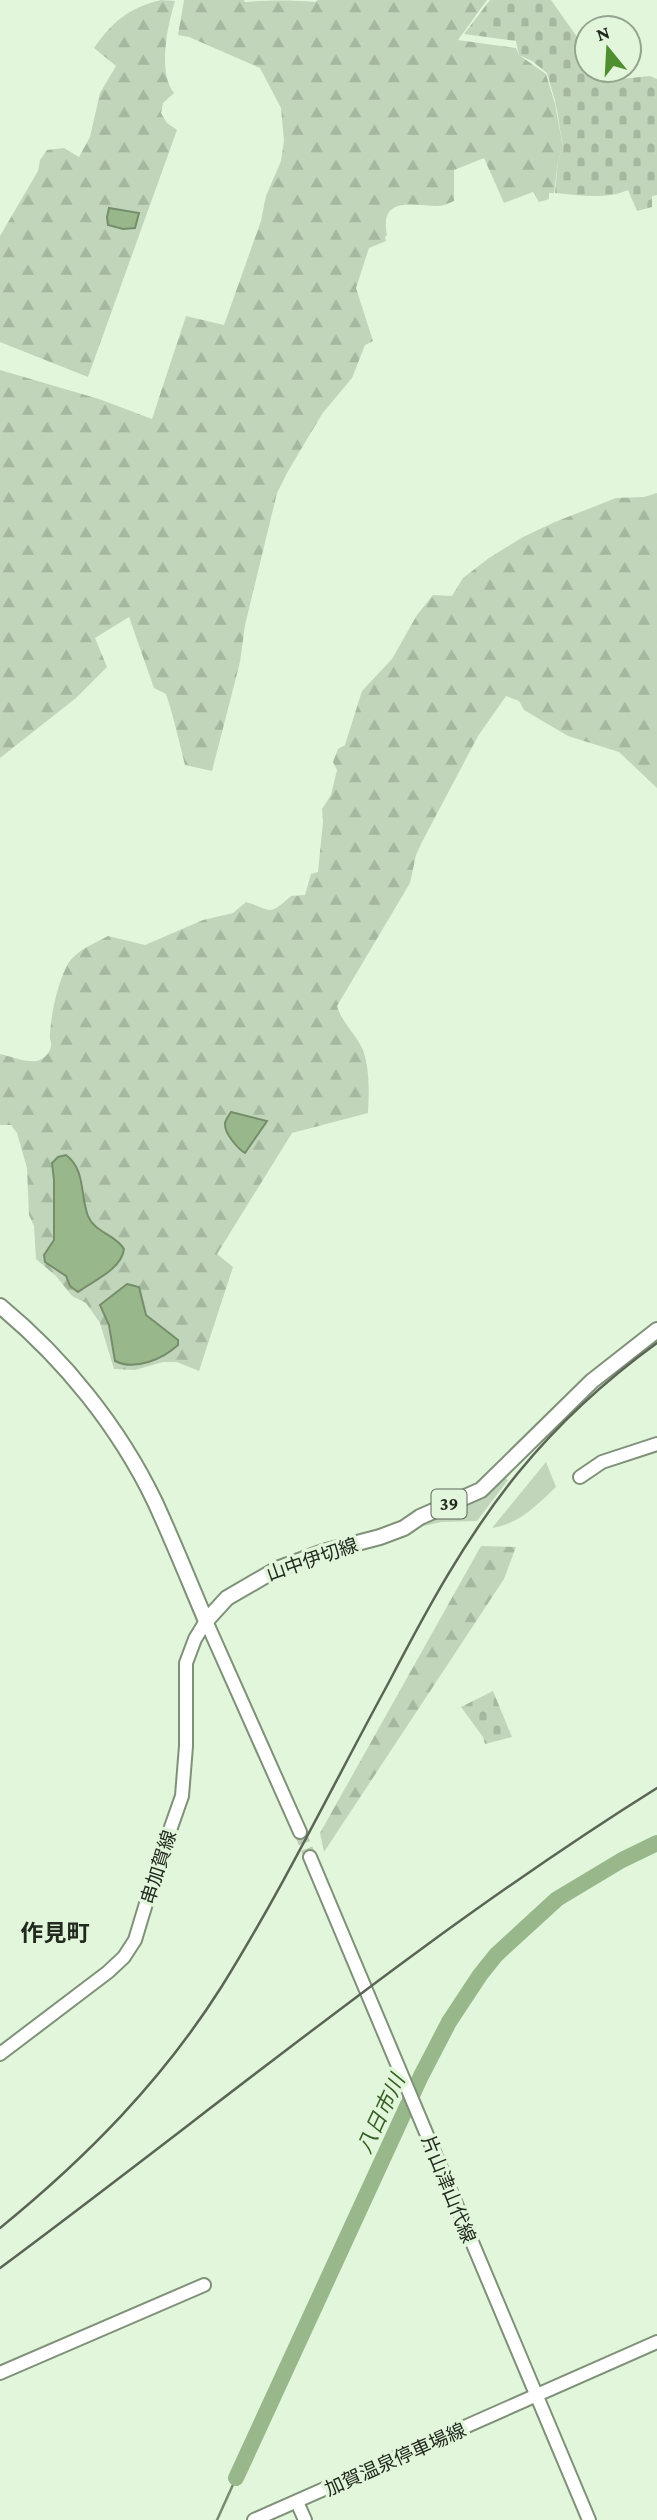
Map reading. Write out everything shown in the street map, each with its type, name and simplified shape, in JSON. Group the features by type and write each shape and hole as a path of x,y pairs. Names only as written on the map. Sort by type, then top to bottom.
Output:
{"main road":[{"path":"0,1306 23,1325 70,1373 117,1436 155,1502 300,1832"},
{"name":"山中伊切線","path":"206,1621 227,1598 277,1569 404,1528 420,1517 481,1490 592,1381 657,1330"},
{"path":"580,1477 602,1462 657,1444"},
{"name":"串加賀線","path":"0,2054 108,1972 124,1957 135,1940 182,1796 186,1746 186,1663 195,1639 206,1621"},
{"name":"片山津山代線","path":"310,1857 589,2520"},
{"path":"0,2373 204,2285"},
{"name":"加賀温泉停車場線","path":"254,2520 657,2342"},
{"path":"297,2501 305,2520"}],"green space":[{"path":"161,0 175,1 167,35 165,61 169,84 174,93 163,103 161,113 167,123 177,130 88,377 0,342 0,236 38,171 40,160 47,150 64,148 79,157 90,137 100,93 116,66 94,48 123,17 140,7"},
{"path":"184,0 487,0 458,40 516,48 519,55 546,74 563,147 558,161 554,193 549,193 549,199 539,202 533,192 504,203 484,158 454,170 454,201 440,206 400,205 388,214 386,241 369,248 356,288 373,341 365,345 352,378 322,414 277,493 245,625 240,662 212,771 185,765 166,694 154,688 129,617 95,638 107,667 76,698 0,758 0,370 99,399 152,419 186,316 224,325 261,221 266,196 281,161 284,141 281,108 260,68 189,37 178,35"},
{"path":"490,0 551,0 573,31 573,84 643,84 643,77 657,79 657,195 652,196 652,207 637,211 628,190 601,196 555,193 558,161 563,147 556,104 547,73 519,55 516,41 464,34"},
{"path":"657,493 657,788 619,752 568,736 524,710 519,701 506,696 478,736 422,842 416,855 410,883 337,1006 363,1050 367,1065 368,1113 292,1133 217,1254 233,1267 199,1371 177,1362 163,1362 135,1370 114,1369 100,1323 86,1303 72,1296 56,1276 36,1259 34,1226 29,1215 27,1168 17,1133 11,1125 0,1125 0,1054 33,1061 46,1055 51,1046 53,1009 63,975 69,962 90,945 108,936 145,945 203,920 233,913 246,902 270,910 291,896 305,895 311,874 318,872 322,809 331,795 337,770 333,762 338,749 345,745 362,691 392,659 417,615 433,595 452,596 463,578 489,558 523,537 555,522 616,498 644,497","holes":["242,1114 257,1119 239,1149 225,1122 229,1115","74,1162 81,1177 87,1214 91,1221 95,1227 122,1245 123,1253 116,1266 78,1292 44,1255 54,1240 52,1163","139,1287 144,1312 173,1338 176,1348 149,1361 119,1364 114,1358 109,1325 100,1305"]},
{"path":"546,1462 556,1487 519,1518 492,1528"},
{"path":"505,1478 508,1480 477,1521 441,1522 424,1526 421,1524 480,1497"},
{"path":"481,1546 516,1547 504,1579 324,1852 320,1833"},
{"path":"493,1691 512,1737 485,1744 483,1737 461,1707"}],"shaded area":[{"path":"109,208 139,213 135,228 123,229 108,225"},
{"path":"231,1112 267,1121 245,1153 235,1144 225,1127"},
{"path":"66,1155 80,1176 91,1222 124,1249 112,1269 78,1292 70,1286 66,1276 45,1262 44,1255 54,1240 52,1163 58,1157"},
{"path":"127,1284 139,1287 146,1315 178,1340 178,1345 165,1355 131,1365 115,1361 109,1325 100,1305"}],"waterway":[{"name":"八日市川","path":"236,2478 421,2076 449,2022 480,1975 496,1955 557,1899 622,1860 657,1843"},
{"path":"217,2520 236,2478"}],"tunnel":[{"path":"300,1832 310,1857"}],"railway":[{"path":"0,2228 63,2174 121,2116 199,2021 287,1873 418,1628 481,1522 518,1473 566,1420 601,1387 657,1343"},
{"path":"0,2268 405,1961 572,1843 657,1788"}],"district":[{"name":"作見町","path":"55,1933"}]}
